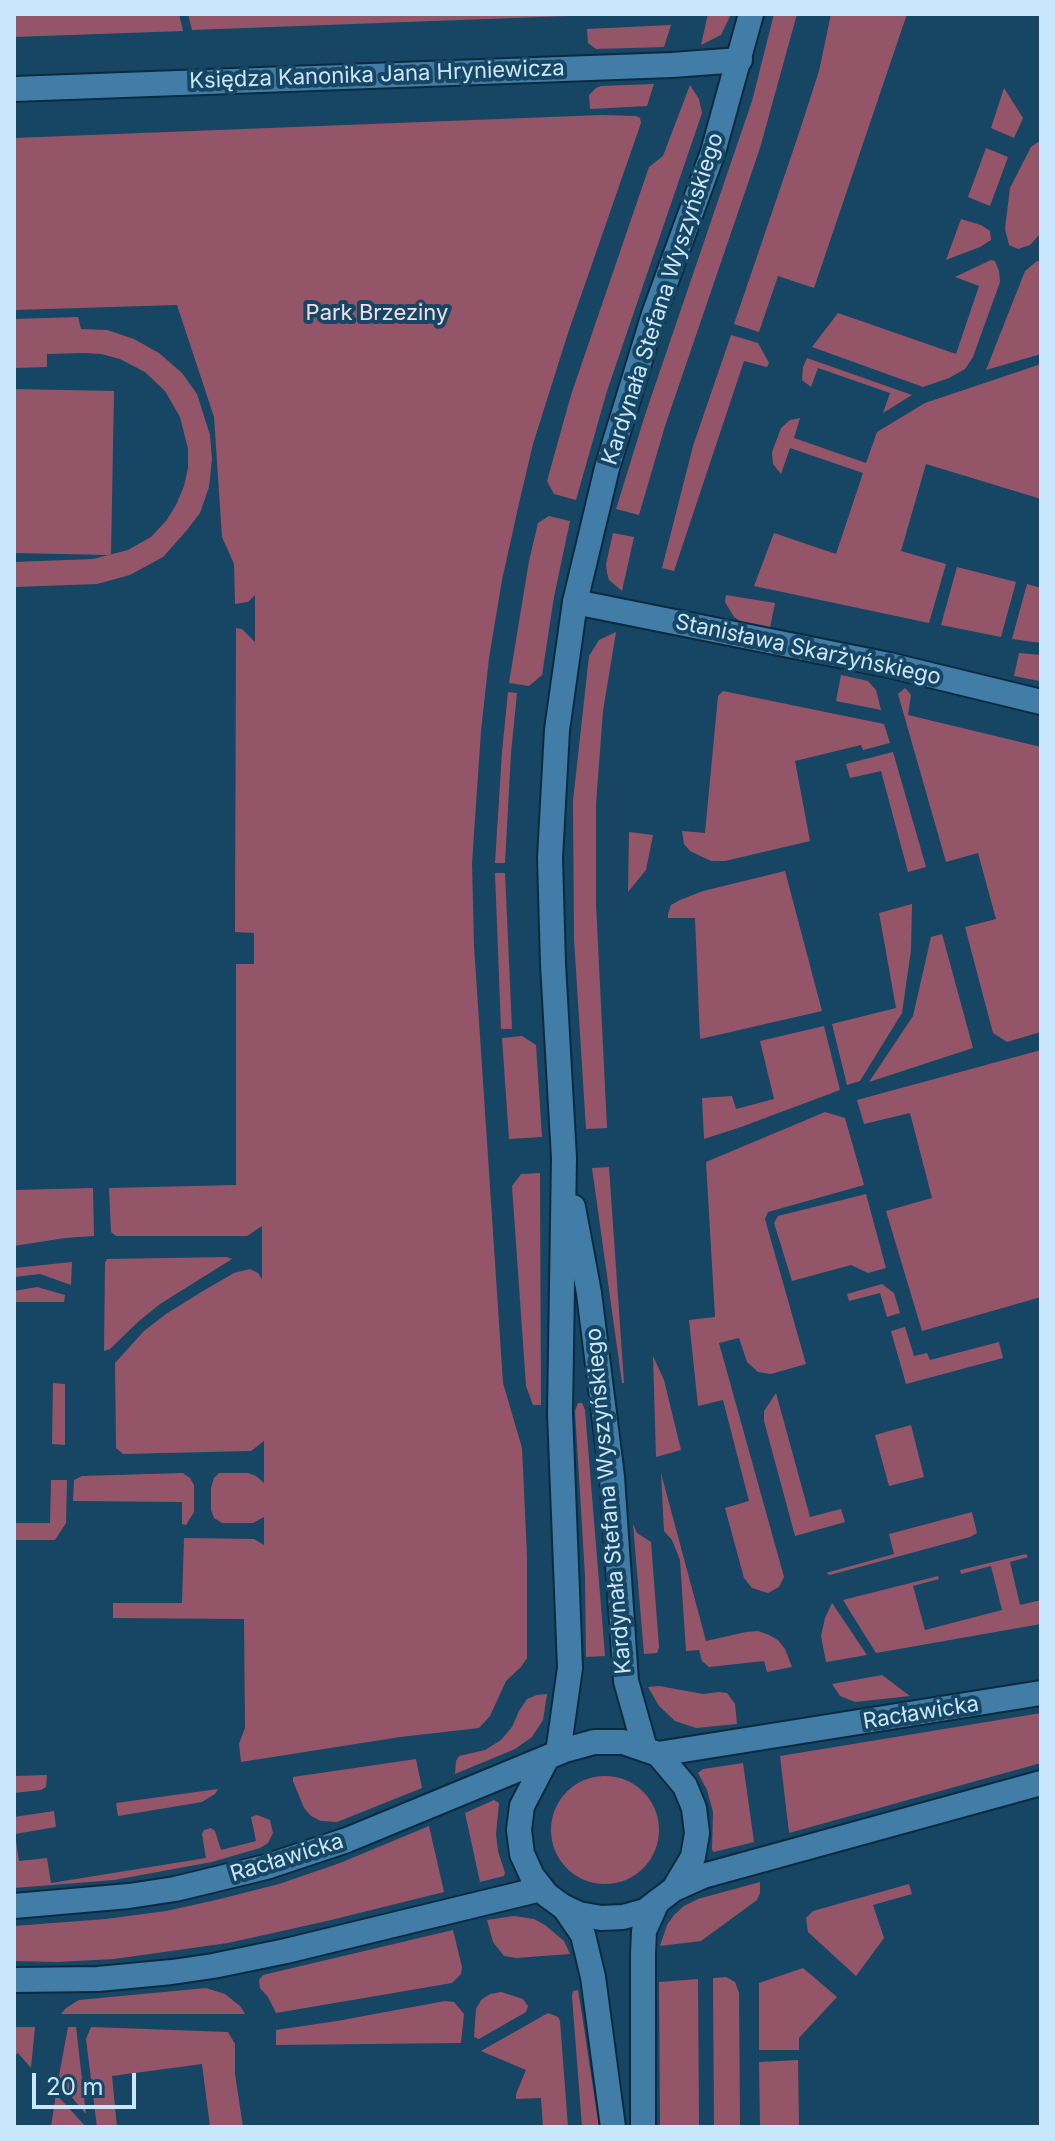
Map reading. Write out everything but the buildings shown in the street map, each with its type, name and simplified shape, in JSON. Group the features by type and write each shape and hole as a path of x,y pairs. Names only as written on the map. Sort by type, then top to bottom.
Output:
{"street":[{"name":"Kardynała Stefana Wyszyńskiego","path":"552,1755 569,1686 570,1668 560,1413 564,1158 550,858 557,730 575,602 607,468 654,314 713,152 751,14"},
{"name":"Księdza Kanonika Jana Hryniewicza","path":"14,89 740,60"},
{"name":"Stanisława Skarżyńskiego","path":"575,602 889,665 1041,702"},
{"name":"Kardynała Stefana Wyszyńskiego","path":"564,1158 589,1293 612,1477 626,1681 652,1751"},
{"name":"Racławicka","path":"652,1751 1041,1693"},
{"path":"643,2127 644,1931 666,1896 693,1857 697,1833 694,1808 685,1786 652,1751 623,1742 594,1742 552,1755 522,1806 519,1830 522,1854 541,1889 564,1907 579,1914 601,1918 623,1917 645,1911 666,1896 703,1876 1041,1783"},
{"name":"Racławicka","path":"14,1906 91,1901 159,1892 266,1867 347,1840 552,1755"},
{"path":"14,1980 98,1979 213,1966 541,1889"},
{"path":"564,1907 583,1935 593,1977 613,2127"}],"green space":[{"path":"14,14 179,14 183,31 14,37"},
{"path":"188,14 621,14 192,30"},
{"path":"708,14 731,14 721,35 701,45"},
{"path":"774,14 797,14 760,148 665,426 639,515 616,509 752,101"},
{"path":"831,14 907,14 814,288 778,276 759,332 734,324 819,71"},
{"path":"671,25 664,47 596,49 588,43 587,29"},
{"path":"654,84 647,106 590,109 589,95 601,86"},
{"path":"690,85 699,99 702,113 607,391 576,500 554,494 547,481 571,395 649,167 663,156"},
{"path":"1004,88 1023,118 1014,138 991,128"},
{"name":"Park Brzeziny","path":"636,116 641,123 568,333 533,444 520,499 489,658 472,863 474,946 503,1383 522,1448 527,1556 527,1658 506,1681 490,1716 479,1728 241,1762 239,1744 245,1728 244,1619 113,1618 113,1603 182,1603 184,1538 254,1539 264,1545 264,1517 253,1523 222,1523 214,1518 211,1510 211,1488 219,1473 248,1473 264,1483 264,1441 251,1451 123,1454 116,1448 115,1363 144,1331 166,1314 234,1273 250,1269 262,1279 262,1226 247,1236 116,1236 111,1232 109,1188 236,1185 236,964 254,964 254,933 235,932 236,628 242,629 255,642 255,595 248,602 235,604 234,564 222,537 214,417 177,305 14,310 14,138"},
{"path":"1041,140 1041,233 1030,245 1018,249 1009,245 1005,229 1010,188 1031,147"},
{"path":"986,148 1008,157 990,206 968,197"},
{"path":"961,219 990,231 991,240 946,260"},
{"path":"991,260 995,261 1000,282 973,357 965,369 949,378 923,387 812,347 838,313 956,354 979,286 955,277"},
{"path":"1037,261 1041,262 1041,354 986,370 1025,271"},
{"path":"78,317 81,329 107,330 134,339 159,353 182,373 197,394 210,435 212,459 209,487 200,513 163,557 130,575 97,584 14,587 14,562 93,559 128,550 151,537 166,521 184,486 188,449 180,417 165,391 145,372 120,359 84,353 47,354 47,367 14,368 14,319"},
{"path":"731,335 758,343 769,363 767,367 744,361 674,571 662,568 693,446"},
{"path":"807,358 912,395 883,413 890,393 818,368 811,387 802,380"},
{"path":"1041,364 1041,499 926,464 901,551 946,564 929,623 754,586 774,533 836,554 863,473 790,448 781,474 773,464 772,452 781,428 790,420 800,418 794,438 866,463 877,432 925,403"},
{"path":"14,389 114,391 111,555 14,553"},
{"path":"549,516 570,521 542,675 529,686 509,683 538,523"},
{"path":"613,533 634,537 622,591 609,580 607,573"},
{"path":"957,567 1016,582 1001,637 941,625"},
{"path":"1027,584 1041,588 1041,643 1012,639"},
{"path":"726,595 775,603 770,628 742,622 734,617 725,602"},
{"path":"616,632 603,711 596,804 596,904 607,1128 586,1129 574,939 573,801 589,656 599,640"},
{"path":"1019,653 1041,655 1039,681 1014,676"},
{"path":"841,675 868,681 876,690 881,710 836,701"},
{"path":"905,688 911,695 908,715 1041,747 1041,1032 1007,1042 993,1033 965,927 996,919 978,853 946,862 898,694"},
{"path":"723,691 884,724 890,743 863,750 861,745 795,761 810,841 725,861 711,861 690,851 684,844 682,831 705,833 718,696"},
{"path":"508,692 517,693 505,863 495,863 502,752"},
{"path":"893,752 926,867 908,872 881,771 850,778 846,764"},
{"path":"629,832 653,835 646,870 628,892"},
{"path":"785,871 822,1011 700,1039 695,918 668,918 671,905 703,891"},
{"path":"495,873 505,873 512,1029 501,1029"},
{"path":"912,904 911,950 902,1013 860,1081 847,1085 832,1024 896,1008 879,913"},
{"path":"942,934 973,1048 869,1082 913,1016 931,937"},
{"path":"824,1026 840,1090 704,1139 702,1098 732,1096 736,1109 774,1099 760,1041"},
{"path":"522,1036 536,1045 542,1137 509,1139 502,1038"},
{"path":"1041,1050 1041,1297 922,1331 886,1211 932,1198 910,1113 864,1124 857,1100"},
{"path":"825,1112 845,1118 864,1185 768,1212 765,1219 806,1364 771,1374 758,1372 747,1362 739,1338 719,1343 784,1577 779,1587 768,1593 752,1588 744,1578 725,1508 749,1501 723,1400 698,1406 689,1320 715,1317 706,1162"},
{"path":"609,1167 624,1383 592,1168"},
{"path":"540,1173 541,1405 533,1405 526,1386 512,1186 521,1174"},
{"path":"93,1188 94,1236 14,1246 14,1190"},
{"path":"866,1194 886,1268 868,1273 851,1265 792,1281 774,1223 778,1216"},
{"path":"107,1259 232,1259 160,1304 104,1351"},
{"path":"72,1262 71,1285 40,1274 14,1277 14,1268"},
{"path":"882,1284 894,1293 900,1313 887,1317 880,1293 849,1301 847,1294"},
{"path":"37,1287 65,1295 64,1302 14,1302 14,1291"},
{"path":"905,1327 914,1356 927,1353 930,1360 999,1342 1003,1358 906,1384 891,1331"},
{"path":"653,1356 664,1380 681,1450 656,1457"},
{"path":"53,1383 65,1384 65,1445 52,1444"},
{"path":"776,1393 810,1517 841,1509 845,1522 795,1536 764,1421 764,1411"},
{"path":"578,1403 582,1403 585,1410 605,1656 586,1657 585,1576 575,1411"},
{"path":"911,1425 924,1477 889,1486 875,1435"},
{"path":"183,1473 194,1485 194,1512 186,1525 182,1524 182,1502 73,1501 74,1480 82,1476"},
{"path":"661,1473 706,1641 758,1631 778,1640 792,1667 767,1672 764,1661 709,1667 702,1661 699,1650 686,1651 680,1560 672,1540 664,1531"},
{"path":"51,1480 67,1480 66,1523 55,1540 14,1540 14,1523 50,1523"},
{"path":"972,1512 977,1533 970,1537 830,1575 826,1573 894,1554 889,1534"},
{"path":"633,1524 637,1533 651,1542 657,1653 644,1654"},
{"path":"1026,1554 1028,1557 1010,1562 1020,1605 1041,1600 1041,1624 876,1653 843,1600 938,1576 939,1579 913,1586 925,1630 1002,1610 991,1566 961,1574 960,1570"},
{"path":"832,1603 867,1655 826,1662 821,1636"},
{"path":"882,1675 910,1696 855,1702 840,1696 832,1684"},
{"path":"648,1687 703,1694 727,1693 735,1704 737,1724 696,1728 675,1721 659,1706"},
{"path":"547,1694 543,1720 532,1737 515,1749 455,1774 459,1756 485,1750 501,1740 527,1699"},
{"path":"1041,1713 1041,1763 789,1833 780,1756"},
{"path":"416,1759 422,1788 337,1822 321,1821 311,1816 304,1808 293,1781 293,1777"},
{"path":"743,1763 754,1842 714,1852 713,1812 698,1773 703,1769"},
{"path":"47,1775 46,1787 41,1790 14,1793 14,1776"},
{"path":"605,1776 626,1780 643,1792 655,1809 659,1830 655,1851 643,1868 626,1880 605,1884 584,1880 567,1868 555,1851 551,1830 555,1809 567,1792 584,1780"},
{"path":"218,1789 202,1802 118,1816 116,1803"},
{"path":"494,1800 499,1803 496,1834 505,1873 504,1876 480,1882 465,1813"},
{"path":"54,1811 56,1827 15,1834 19,1861 47,1858 51,1883 206,1858 204,1830 211,1828 215,1831 221,1850 256,1841 251,1817 257,1815 270,1820 273,1833 268,1843 260,1848 212,1862 114,1880 14,1888 14,1817"},
{"path":"429,1826 444,1892 228,1943 114,1959 14,1961 14,1926 106,1919 216,1900 279,1884 340,1863"},
{"path":"760,1882 757,1900 701,1941 660,1946 667,1925 684,1906 698,1899"},
{"path":"909,1884 912,1894 873,1905 884,1938 856,1976 808,1932 806,1918 813,1911"},
{"path":"514,1916 534,1919 545,1925 564,1941 570,1954 504,1956 493,1942 487,1920"},
{"path":"453,1930 462,1967 461,1974 452,1983 276,2013 260,1988 259,1980 263,1975"},
{"path":"803,1968 837,1997 799,2038 799,2050 759,2050 759,1983"},
{"path":"726,1977 735,1982 739,1993 740,2127 714,2127 713,1978"},
{"path":"698,1979 699,2127 660,2127 659,1982"},
{"path":"206,1988 225,1994 245,2014 61,2014 79,2000"},
{"path":"578,1990 599,2127 582,2127 572,1996 573,1991"},
{"path":"501,1992 523,1999 528,2006 526,2012 479,2039 474,2037 476,2009 481,2000"},
{"path":"454,2002 464,2014 461,2043 276,2045 276,2030"},
{"path":"548,2013 560,2021 568,2127 543,2127 541,2098 516,2099 526,2070 481,2051"},
{"path":"14,2027 35,2027 31,2068 18,2053 14,2056"},
{"path":"68,2027 76,2027 86,2114 58,2081"},
{"path":"91,2027 228,2032 235,2044 235,2074 243,2127 210,2127 202,2064 112,2076 117,2127 97,2127 86,2039"},
{"path":"798,2060 799,2127 760,2127 759,2062"},
{"path":"56,2094 86,2127 51,2127"}]}
